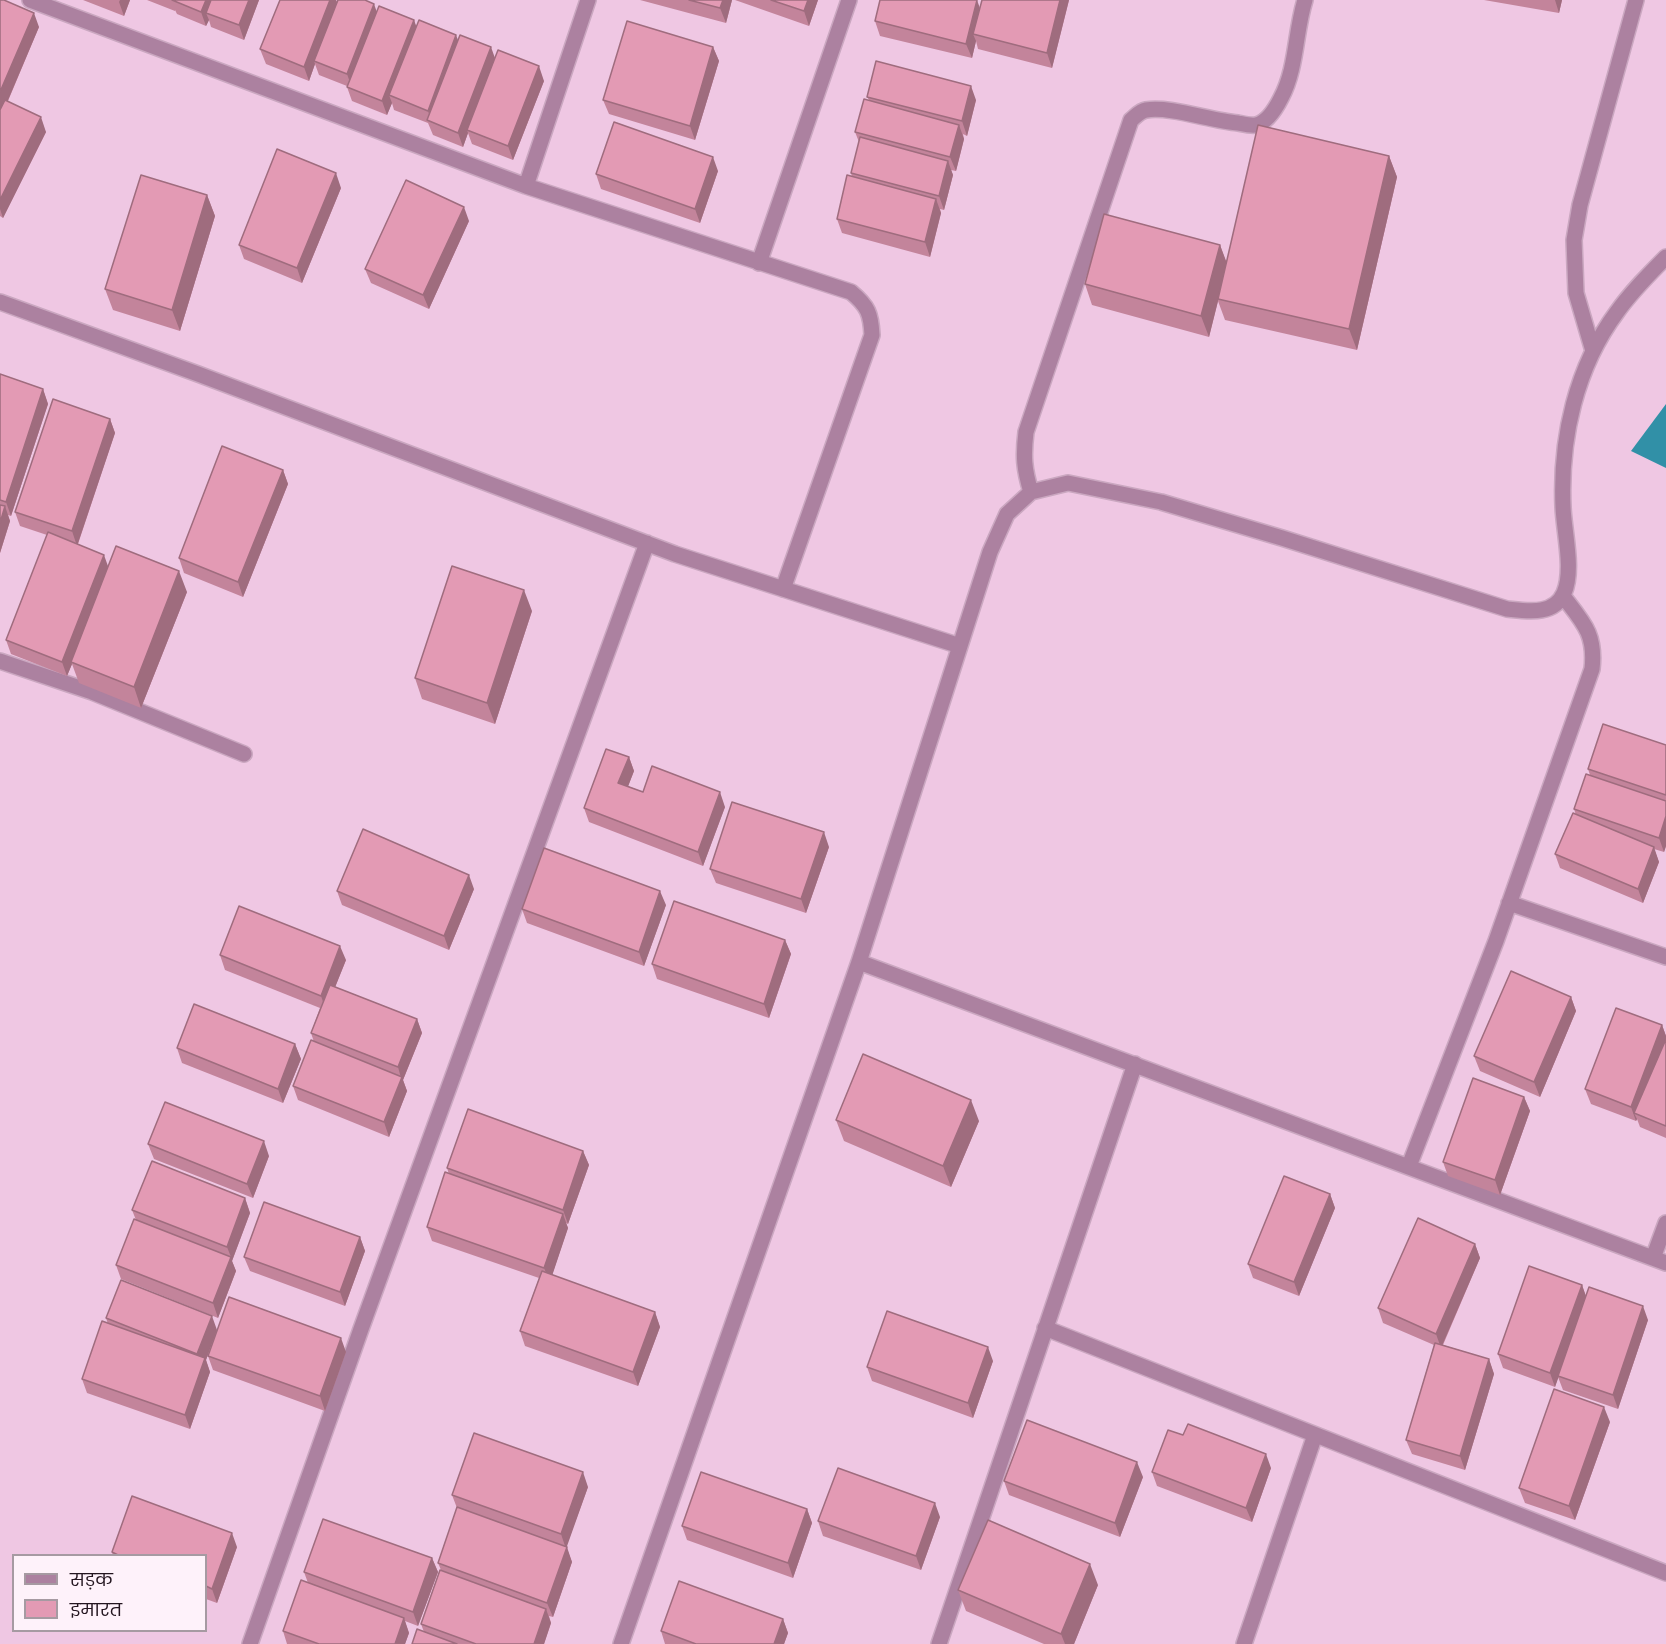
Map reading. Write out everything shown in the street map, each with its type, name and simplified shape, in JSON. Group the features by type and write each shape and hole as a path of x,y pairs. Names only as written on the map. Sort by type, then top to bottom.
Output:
{"street":[{"path":"30,0 526,186 851,292 862,301 871,316 872,335 783,589"},
{"path":"526,186 588,0"},
{"path":"759,262 849,0"},
{"path":"1031,492 1023,457 1026,432 1131,120 1146,110 1180,112 1226,122 1256,125 1269,117 1282,96 1298,43 1299,22 1305,0"},
{"path":"1593,351 1576,293 1574,240 1580,205 1636,0"},
{"path":"621,1644 859,962 990,552 1007,514 1031,492 1068,483 1161,502 1508,609 1530,611 1549,609 1563,596 1568,579 1563,505 1565,452 1572,408 1580,378 1593,351 1617,312 1666,257"},
{"path":"0,302 647,543 960,646"},
{"path":"250,1644 361,1329 647,543"},
{"path":"1409,1166 1509,903 1592,669 1594,652 1586,627 1563,596"},
{"path":"0,661 92,692 244,754"},
{"path":"1509,903 1666,957"},
{"path":"859,962 1660,1261 1666,1222"},
{"path":"939,1644 1135,1064"},
{"path":"1045,1328 1666,1573"},
{"path":"1244,1644 1315,1435"}],"water":[{"path":"1666,404 1666,468 1631,451"}],"building":[{"path":"0,0 34,13 0,92"},
{"path":"172,0 206,0 201,12"},
{"path":"211,0 249,0 239,25 206,13"},
{"path":"280,0 330,0 304,67 260,49"},
{"path":"338,0 365,0 374,4 347,74 314,61"},
{"path":"689,0 723,0 720,8"},
{"path":"771,0 808,0 804,11"},
{"path":"880,0 977,0 966,44 875,21"},
{"path":"982,0 1060,0 1047,53 973,34"},
{"path":"379,6 414,20 382,101 347,87"},
{"path":"419,20 456,35 428,111 389,95"},
{"path":"627,21 713,47 690,126 603,100"},
{"path":"460,35 491,47 458,133 427,120"},
{"path":"498,50 539,66 508,146 467,130"},
{"path":"876,61 971,86 962,121 867,97"},
{"path":"864,99 959,125 950,157 855,132"},
{"path":"5,100 41,117 0,200 0,110"},
{"path":"614,122 713,157 695,209 596,174"},
{"path":"1258,125 1389,156 1349,329 1218,299"},
{"path":"860,137 948,161 939,196 851,173"},
{"path":"277,149 336,173 297,268 239,245"},
{"path":"141,175 207,195 172,310 105,289"},
{"path":"847,175 936,199 925,242 837,219"},
{"path":"406,180 464,207 423,295 365,269"},
{"path":"1104,214 1220,245 1201,316 1085,284"},
{"path":"0,374 43,389 6,502 0,500"},
{"path":"53,399 110,419 72,531 15,512"},
{"path":"222,446 283,470 238,582 179,558"},
{"path":"0,505 5,506 0,523"},
{"path":"48,532 104,555 62,662 6,640"},
{"path":"116,546 179,571 134,687 71,662"},
{"path":"452,566 524,590 487,703 415,678"},
{"path":"1603,724 1666,745 1666,795 1588,769"},
{"path":"606,749 629,757 618,783 643,792 652,766 720,792 698,852 584,808"},
{"path":"1586,774 1666,801 1666,816 1659,838 1574,809"},
{"path":"732,802 824,832 801,899 710,869"},
{"path":"1573,813 1654,847 1638,889 1555,854"},
{"path":"363,829 469,875 444,936 337,891"},
{"path":"544,848 660,891 639,952 522,909"},
{"path":"674,901 785,940 764,1004 652,964"},
{"path":"239,906 340,946 321,996 220,955"},
{"path":"1511,971 1571,997 1534,1082 1474,1056"},
{"path":"330,985 417,1019 398,1067 311,1033"},
{"path":"194,1004 295,1044 278,1089 177,1048"},
{"path":"1616,1008 1662,1025 1631,1107 1585,1089"},
{"path":"1666,1039 1666,1126 1634,1113"},
{"path":"311,1040 402,1077 384,1122 293,1086"},
{"path":"863,1054 971,1100 943,1166 836,1120"},
{"path":"1473,1078 1524,1097 1495,1180 1443,1162"},
{"path":"165,1102 264,1141 247,1184 148,1144"},
{"path":"468,1109 583,1151 563,1210 447,1168"},
{"path":"152,1161 245,1198 227,1247 132,1210"},
{"path":"445,1172 563,1214 544,1268 427,1227"},
{"path":"1284,1176 1330,1194 1294,1282 1248,1264"},
{"path":"264,1202 360,1237 340,1292 244,1257"},
{"path":"1418,1218 1475,1244 1436,1334 1378,1308"},
{"path":"134,1219 231,1257 213,1303 116,1265"},
{"path":"1529,1266 1582,1285 1550,1373 1498,1354"},
{"path":"542,1271 655,1312 633,1372 520,1331"},
{"path":"121,1280 212,1316 197,1354 106,1318"},
{"path":"1589,1287 1643,1306 1613,1395 1558,1376"},
{"path":"229,1297 341,1338 320,1396 208,1356"},
{"path":"887,1311 988,1347 968,1403 867,1367"},
{"path":"102,1321 205,1358 185,1415 82,1379"},
{"path":"1435,1343 1489,1359 1460,1456 1406,1440"},
{"path":"1554,1389 1604,1407 1569,1506 1519,1488"},
{"path":"1027,1420 1137,1462 1115,1523 1004,1481"},
{"path":"1188,1424 1266,1454 1246,1508 1152,1472 1168,1430 1183,1435"},
{"path":"474,1433 583,1472 561,1534 452,1495"},
{"path":"838,1468 935,1503 916,1556 818,1521"},
{"path":"701,1472 807,1509 788,1563 682,1526"},
{"path":"132,1496 232,1533 212,1589 207,1586 207,1554 116,1554 112,1552"},
{"path":"457,1507 567,1547 547,1603 438,1563"},
{"path":"323,1519 432,1558 413,1612 304,1572"},
{"path":"988,1520 1090,1564 1061,1634 958,1590"},
{"path":"440,1570 546,1609 534,1644 476,1644 421,1624"},
{"path":"301,1580 404,1618 395,1644 319,1644 283,1631"},
{"path":"679,1581 783,1619 774,1644 696,1644 661,1631"},
{"path":"417,1629 457,1644 412,1644"}]}
